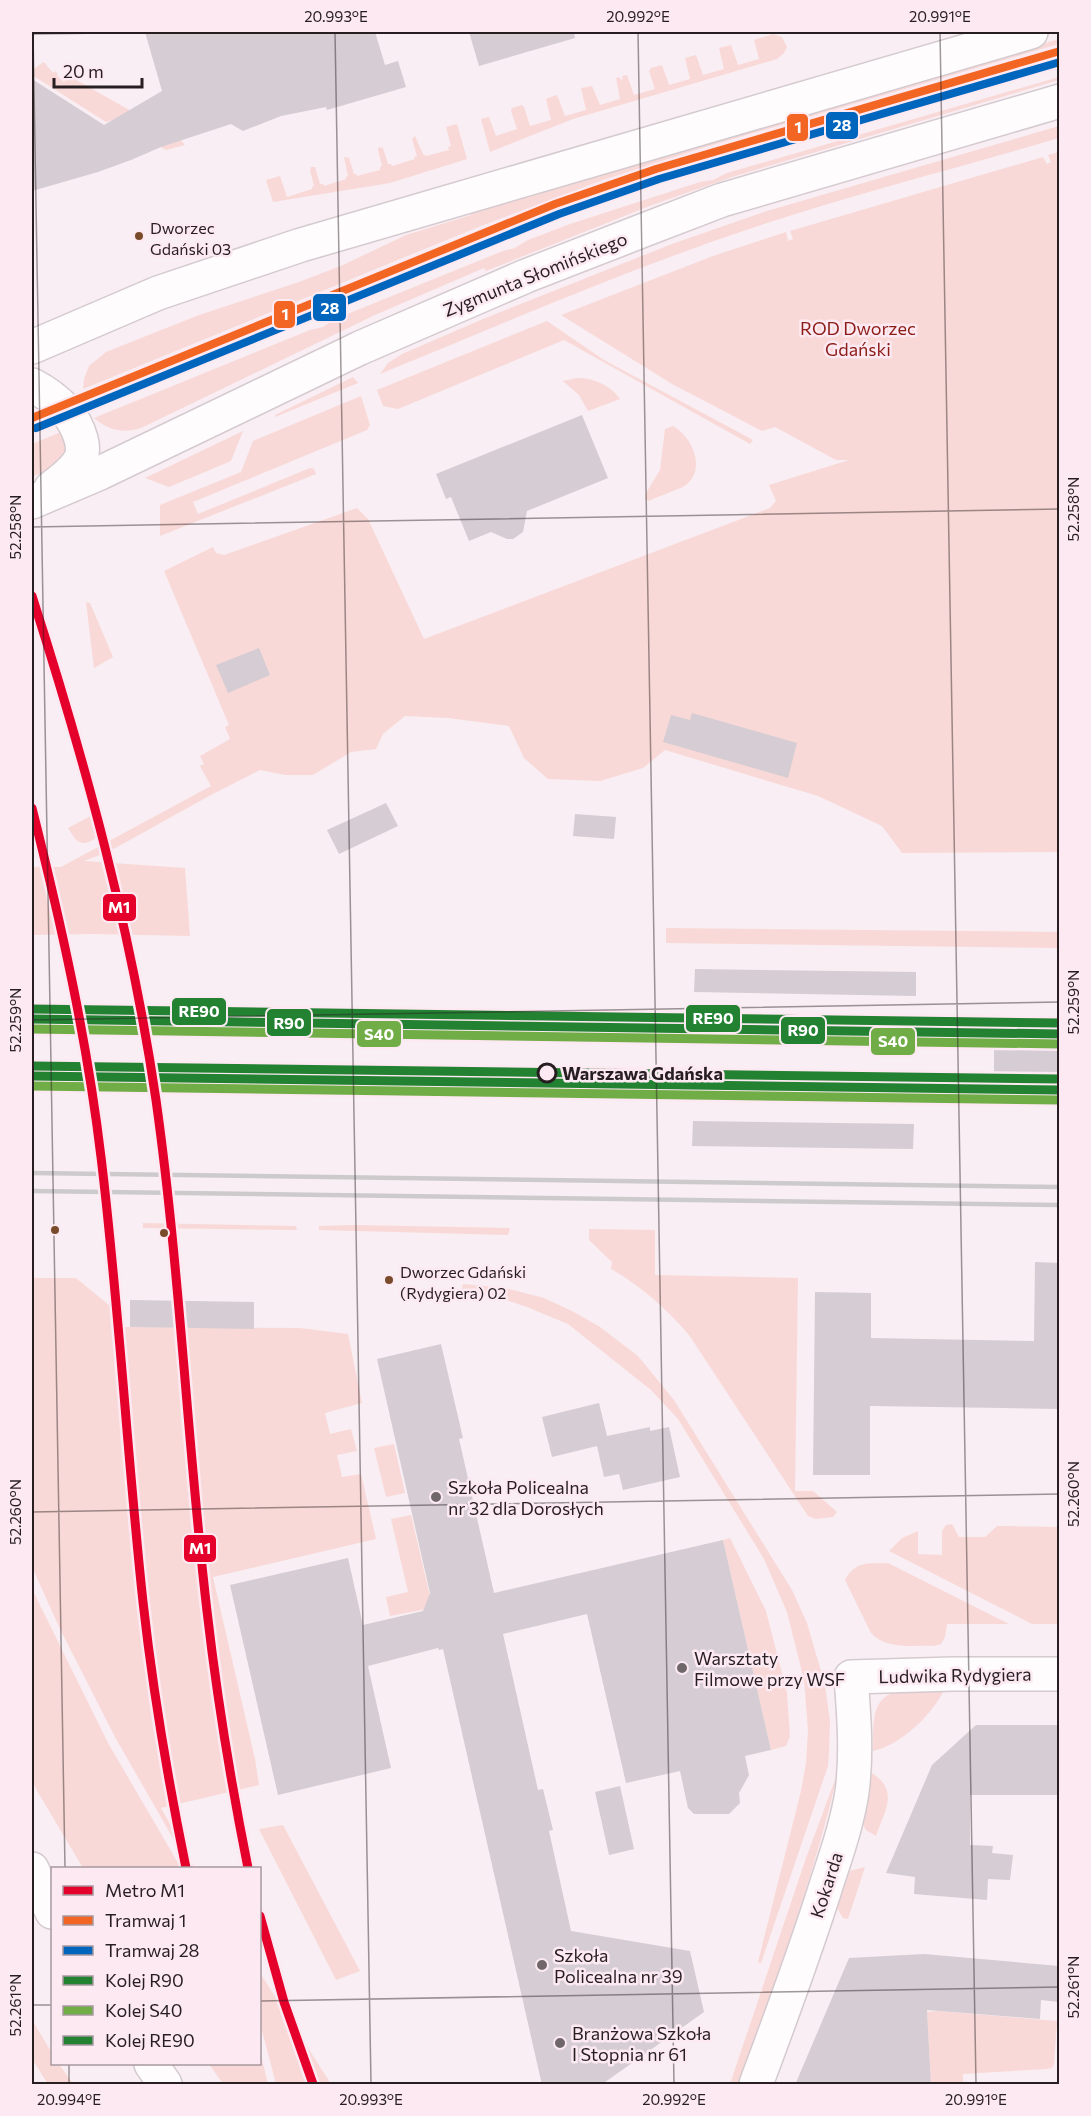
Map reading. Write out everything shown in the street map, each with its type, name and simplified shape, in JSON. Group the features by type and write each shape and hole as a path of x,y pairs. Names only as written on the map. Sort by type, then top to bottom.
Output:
{"main road":[{"path":"32,346 158,293 290,249 1031,32"},
{"name":"Zygmunta Słomińskiego","path":"35,500 121,464 360,348 526,276 644,230 722,200 1059,101"},
{"path":"32,385 52,397 69,413 79,431 83,447 81,457 74,468 35,500"},
{"name":"Ludwika Rydygiera","path":"851,1677 1059,1674"},
{"name":"Kokarda","path":"756,2085 804,1954 852,1794 855,1719 851,1677"},
{"path":"32,1869 51,1912"},
{"path":"32,1887 51,1913"},
{"path":"152,2065 165,2085"}],"green space":[{"path":"773,34 782,37 787,47 777,59 573,119 490,152 481,119 489,117 496,136 517,129 511,111 512,108 522,105 530,126 551,120 546,99 556,95 565,116 586,110 581,88 592,86 600,105 620,99 616,78 619,77 621,80 622,76 627,75 634,95 655,89 649,71 651,68 662,65 669,85 690,79 685,58 696,55 703,75 724,69 719,48 731,45 738,65 759,59 754,40"},
{"path":"1059,39 1059,44 706,147 603,180 481,226 83,389 89,366 106,352 199,315 343,265 406,235 471,215 470,211"},
{"path":"44,62 64,82 69,76 179,138 185,145 166,150 113,120 106,122 32,75 32,70"},
{"path":"1059,77 1059,80 732,177 652,205 486,271 484,268 375,315 141,428 128,431 116,430 94,418 310,330 323,327 335,319 570,224 700,182 713,180 727,173"},
{"path":"457,124 467,159 390,183 273,202 266,180 280,176 287,197 312,189 314,186 311,167 315,167 320,184 324,186 346,179 348,176 344,157 349,158 354,174 357,176 380,170 382,166 379,147 383,148 388,164 392,166 415,159 414,157 417,156 412,139 415,136 426,156 449,150 448,147 451,146 446,127"},
{"path":"1059,126 1059,138 837,201 715,241 570,296 380,374 388,363 402,354 483,319 672,244 767,211"},
{"name":"ROD Dworzec Gdański","path":"1059,152 1059,852 902,853 882,826 818,796 665,750 643,768 600,781 548,779 524,758 509,726 448,718 405,716 383,734 376,749 351,752 313,775 285,775 260,770 110,851 84,861 185,868 190,936 32,935 32,867 61,867 211,786 200,766 204,764 200,756 230,739 225,727 229,725 164,571 213,547 216,553 224,555 357,508 368,519 424,639 770,508 776,501 769,485 849,460 836,460 775,427 762,431 672,384 561,315 713,256 786,232 788,241 793,239 790,231 1043,157 1047,164 1051,162 1048,155"},
{"path":"547,321 604,360 753,440 750,444 564,340 398,409 383,406 377,390"},
{"path":"353,377 358,383 275,417 275,415"},
{"path":"577,378 601,383 620,399 588,411 579,395 563,381"},
{"path":"361,396 370,425 367,430 193,502 198,514 310,468 314,469 316,474 160,536 160,505 241,472 253,441"},
{"path":"673,426 687,438 692,446 696,464 695,473 691,481 683,487 648,501 645,498 646,493 660,470 665,429"},
{"path":"68,429 69,453 44,474 43,472 32,477 32,444"},
{"path":"243,431 231,461 169,487 145,478"},
{"path":"86,602 90,603 113,657 94,668"},
{"path":"98,812 108,830 86,843 77,841 68,828"},
{"path":"666,928 1059,932 1059,948 666,943"},
{"path":"143,1223 296,1226 297,1230 143,1228"},
{"path":"319,1226 510,1228 508,1235 319,1230"},
{"path":"589,1229 655,1230 655,1275 798,1278 795,1491 813,1491 837,1512 833,1517 816,1519 808,1516 689,1335 653,1299 611,1269 612,1262 589,1240"},
{"path":"32,1278 76,1278 115,1310 115,1327 300,1328 348,1334 362,1403 325,1413 330,1434 351,1429 357,1451 337,1455 342,1477 361,1474 376,1539 213,1577 259,1785 161,1808 194,1867 189,1867 115,1737 60,1629 32,1567"},
{"path":"463,1284 505,1288 544,1298 600,1327 638,1356 674,1400 792,1590 807,1623 825,1685 830,1721 828,1766 761,1963 758,1962 801,1791 808,1730 804,1680 787,1612 764,1559 678,1419 651,1390 568,1324 494,1296 462,1289"},
{"path":"394,1444 405,1493 386,1497 374,1448"},
{"path":"411,1515 432,1605 426,1609 390,1616 386,1597 408,1592 391,1519"},
{"path":"952,1524 959,1537 985,1537 997,1526 1059,1527 1059,1624 1032,1624 889,1551 902,1538 918,1531 918,1554 942,1555 942,1531 946,1525"},
{"path":"730,1538 766,1611 787,1693 790,1736 786,1746 771,1750 723,1540"},
{"path":"888,1563 1009,1624 947,1624 945,1637 941,1644 934,1646 900,1646 884,1642 871,1633 845,1580 854,1569 863,1564"},
{"path":"32,1589 108,1743 180,1867 82,1867 32,1779"},
{"path":"897,1692 943,1692 923,1720 914,1728 894,1743 873,1751 877,1707 888,1695"},
{"path":"838,1772 806,1890 780,1968 739,2084 730,2084 806,1858"},
{"path":"872,1773 881,1780 888,1795 886,1810 876,1836 866,1830 863,1824"},
{"path":"283,1825 360,1971 336,1980 259,1829"},
{"path":"865,1867 848,1919 843,1918 837,1908 850,1871"},
{"path":"261,1975 331,2084 276,2084 261,2027"},
{"path":"927,2012 1057,2021 1054,2064 1052,2068 1047,2069 963,2074 963,2084 931,2084"},
{"path":"32,2020 51,2051 51,2065 60,2065 73,2084 48,2084 32,2059"},
{"path":"261,2055 268,2084 223,2084 210,2065 261,2065"}],"building":[{"path":"145,32 375,32 385,65 398,61 406,87 327,110 326,107 281,116 243,131 231,124 161,147 98,172 32,191 32,79 104,125 162,91"},
{"path":"469,32 574,32 575,38 479,66"},
{"path":"582,415 608,478 527,511 523,532 513,539 507,539 491,532 469,541 451,497 446,499 436,474"},
{"path":"259,648 270,675 228,693 216,665"},
{"path":"692,713 797,743 788,778 663,742 671,715 690,720"},
{"path":"386,803 398,826 339,854 327,830"},
{"path":"575,814 616,817 614,839 573,836"},
{"path":"695,969 916,972 916,996 694,992"},
{"path":"994,1049 1059,1050 1059,1074 994,1073"},
{"path":"693,1121 914,1124 913,1149 692,1146"},
{"path":"1035,1262 1059,1263 1059,1409 870,1406 870,1475 813,1475 815,1292 871,1293 871,1338 1034,1341"},
{"path":"130,1300 254,1302 254,1329 130,1327"},
{"path":"441,1344 463,1438 459,1439 494,1593 723,1540 771,1750 745,1756 749,1775 739,1793 740,1803 729,1814 694,1814 688,1808 680,1771 626,1783 587,1614 503,1634 538,1790 543,1789 553,1830 549,1831 571,1931 690,1951 704,2012 601,2085 542,2085 443,1649 438,1648 368,1666 391,1768 278,1795 230,1585 348,1558 363,1625 423,1611 430,1593 377,1359"},
{"path":"599,1403 607,1436 650,1427 650,1431 669,1427 680,1477 623,1490 619,1474 604,1477 597,1446 552,1457 542,1417"},
{"path":"976,1725 1059,1725 1059,1795 970,1795 970,1845 993,1846 992,1853 1013,1855 1010,1880 988,1879 987,1900 914,1894 915,1877 886,1873 932,1765"},
{"path":"620,1786 634,1849 609,1855 595,1792"},
{"path":"924,1954 1059,1966 1059,2002 1041,2000 1040,2019 927,2010 931,2085 795,2085 849,1958"}],"railway":[{"path":"32,1173 1060,1187"},
{"path":"32,1191 1060,1205"}],"metro line":[{"name":"M1","path":"32,596 88,783 120,909 146,1036 171,1228 211,1644 225,1740 248,1867"},
{"name":"M1","path":"32,808 72,981 95,1113 113,1268 147,1636 173,1802 186,1867"},
{"name":"M1","path":"261,1920 284,2002 313,2084"}],"tram line":[{"name":"1","path":"32,418 555,204 656,169 1060,51"},
{"name":"28","path":"36,428 559,214 659,179 1060,62"}],"rail line":[{"name":"RE90","path":"32,1009 1060,1023"},
{"name":"R90","path":"32,1019 1060,1034"},
{"name":"S40","path":"32,1029 1060,1044"},
{"name":"RE90","path":"32,1066 1060,1079"},
{"name":"R90","path":"32,1076 1060,1090"},
{"name":"S40","path":"32,1086 1060,1100"}],"place":[{"name":"Dworzec Gdański 03","path":"139,236"},
{"name":"Warszawa Gdańska","path":"547,1073"},
{"name":"Dworzec Gdański (Rydygiera) 02","path":"389,1280"},
{"name":"Szkoła Policealna nr 32 dla Dorosłych","path":"436,1497"},
{"name":"Warsztaty Filmowe przy WSF","path":"682,1668"},
{"name":"Szkoła Policealna nr 39","path":"542,1965"},
{"name":"Branżowa Szkoła I Stopnia nr 61","path":"560,2043"}]}
